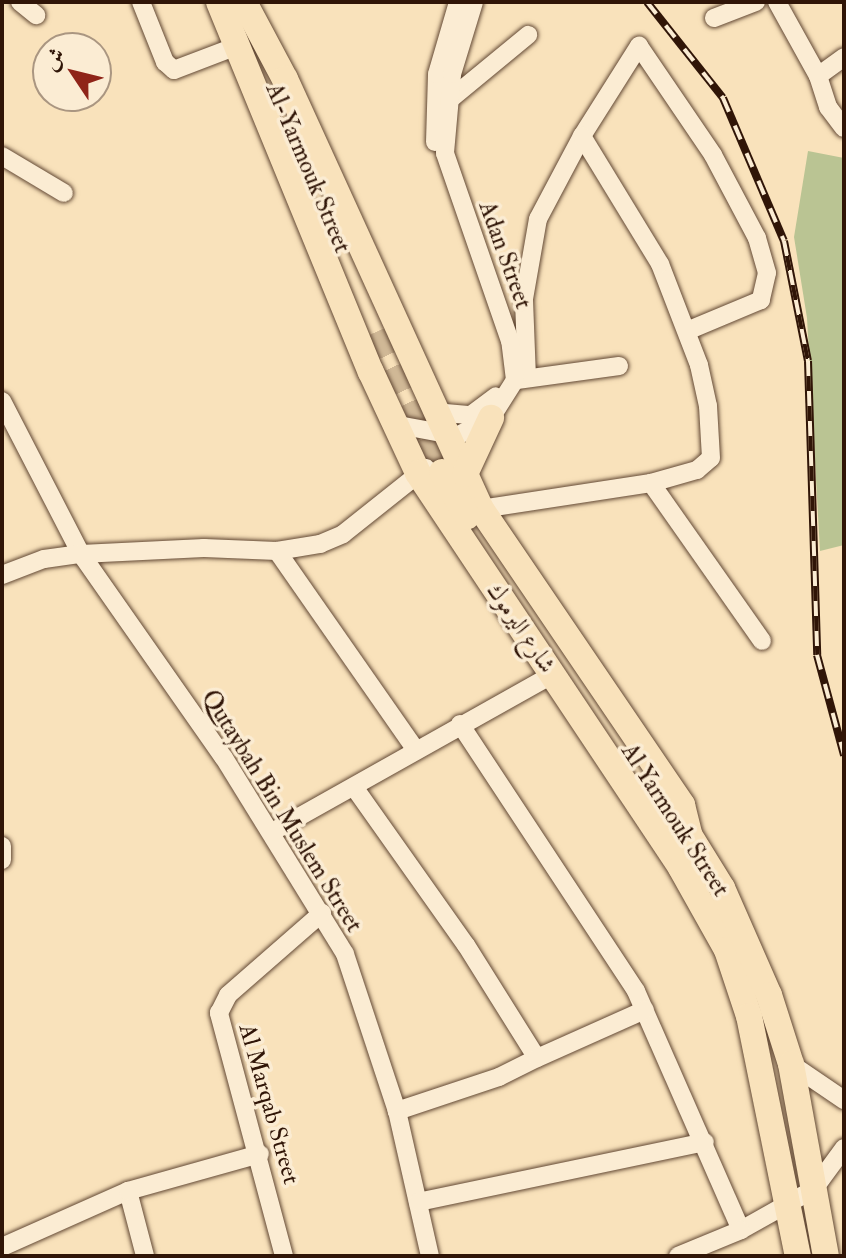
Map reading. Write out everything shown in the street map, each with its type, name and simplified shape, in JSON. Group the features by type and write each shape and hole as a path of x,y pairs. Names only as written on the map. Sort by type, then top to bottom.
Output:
{"highway":[{"name":"شارع اليرموك","path":"219,2 393,424 446,470 553,674 698,894 727,950 745,1002 798,1256"},
{"name":"Al-Yarmouk Street","path":"243,2 291,135 378,331"},
{"path":"243,2 285,79 447,437 446,470 481,509 682,805 689,834"},
{"path":"371,372 395,370 410,359"},
{"path":"446,470 491,418"},
{"name":"Al Yarmouk Street","path":"446,470 466,516 689,834 748,940 791,1064 826,1256"}],"street":[{"path":"20,2 36,15"},
{"path":"141,2 165,62 174,70 237,46"},
{"name":"Adan Street","path":"458,2 437,74 434,139 516,379"},
{"name":"Adan Street","path":"474,2 448,101 445,153 502,316 516,379"},
{"path":"714,18 756,2"},
{"path":"777,2 818,76 828,107 844,128"},
{"path":"448,101 528,35"},
{"path":"393,424 447,437 491,418 516,379 531,244 546,202 582,136 639,46 713,155 757,238 767,273 761,300 687,331"},
{"path":"818,76 844,57"},
{"path":"481,509 651,483 697,470 711,458 708,406 687,331 653,246 582,136"},
{"path":"2,156 64,193"},
{"path":"434,412 460,416 479,411 516,379 619,366"},
{"name":"Qutaybah Bin Muslem Street","path":"2,401 81,554 272,832 322,913 363,998 397,1111 430,1256"},
{"path":"2,575 44,559 81,554 163,549 277,551 335,539 446,470"},
{"path":"651,483 762,641"},
{"path":"277,551 416,750"},
{"path":"272,832 553,674"},
{"path":"460,724 645,1010 741,1230"},
{"path":"354,787 466,945 537,1058"},
{"path":"2,846 2,860"},
{"name":"Al Marqab Street","path":"284,1256 260,1154 219,1013 228,995 322,913"},
{"path":"397,1111 499,1077 645,1010"},
{"path":"791,1064 844,1100"},
{"path":"418,1202 705,1142"},
{"path":"678,1256 741,1230 814,1189 844,1148"},
{"path":"2,1247 128,1191 260,1154"},
{"path":"128,1191 145,1256"}],"green space":[{"path":"808,151 844,158 844,545 820,551 807,318 794,237"}],"tunnel":[{"path":"378,331 442,472"}],"railway":[{"path":"647,2 723,98 784,241 808,361 817,655 844,755"}]}
